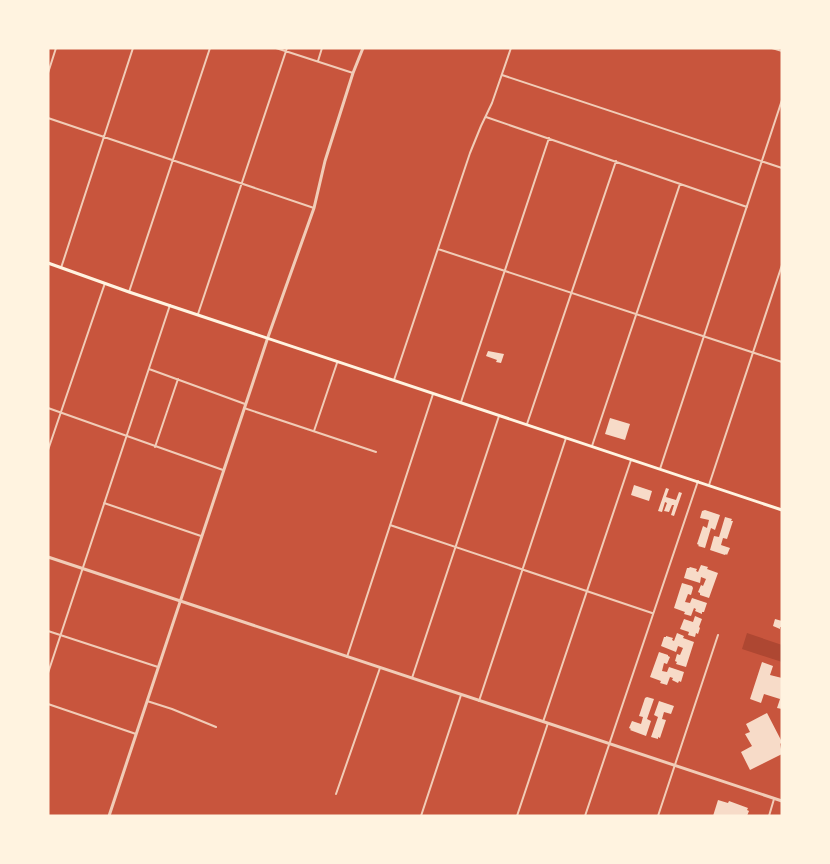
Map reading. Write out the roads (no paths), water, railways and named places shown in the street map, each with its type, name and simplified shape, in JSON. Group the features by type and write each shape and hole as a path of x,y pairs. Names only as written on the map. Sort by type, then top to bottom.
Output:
{"main road":[{"path":"48,263 782,510"}],"street":[{"path":"48,73 56,48"},
{"path":"61,268 133,48"},
{"path":"129,292 210,48"},
{"path":"276,48 286,49 353,73"},
{"path":"318,61 322,48"},
{"path":"108,816 268,338 314,208 325,161 363,48"},
{"path":"394,380 470,153 492,104 511,48"},
{"path":"772,48 782,51"},
{"path":"198,314 286,49"},
{"path":"502,75 782,168"},
{"path":"660,469 782,100"},
{"path":"486,117 747,207"},
{"path":"48,118 314,208"},
{"path":"461,402 549,138"},
{"path":"527,424 616,161"},
{"path":"592,446 680,184"},
{"path":"438,249 782,362"},
{"path":"709,485 782,265"},
{"path":"48,450 105,282"},
{"path":"48,673 170,305"},
{"path":"314,431 338,361"},
{"path":"149,369 376,452"},
{"path":"155,447 178,379"},
{"path":"347,657 433,393"},
{"path":"48,408 224,470"},
{"path":"412,678 500,415"},
{"path":"479,701 566,437"},
{"path":"517,816 587,591 632,459"},
{"path":"585,816 698,481"},
{"path":"104,504 202,536"},
{"path":"390,525 653,613"},
{"path":"48,557 782,801"},
{"path":"48,631 158,666"},
{"path":"658,816 718,635"},
{"path":"336,794 381,668"},
{"path":"421,816 461,695"},
{"path":"147,700 216,726"},
{"path":"48,704 136,734"},
{"path":"768,816 775,798"}]}
